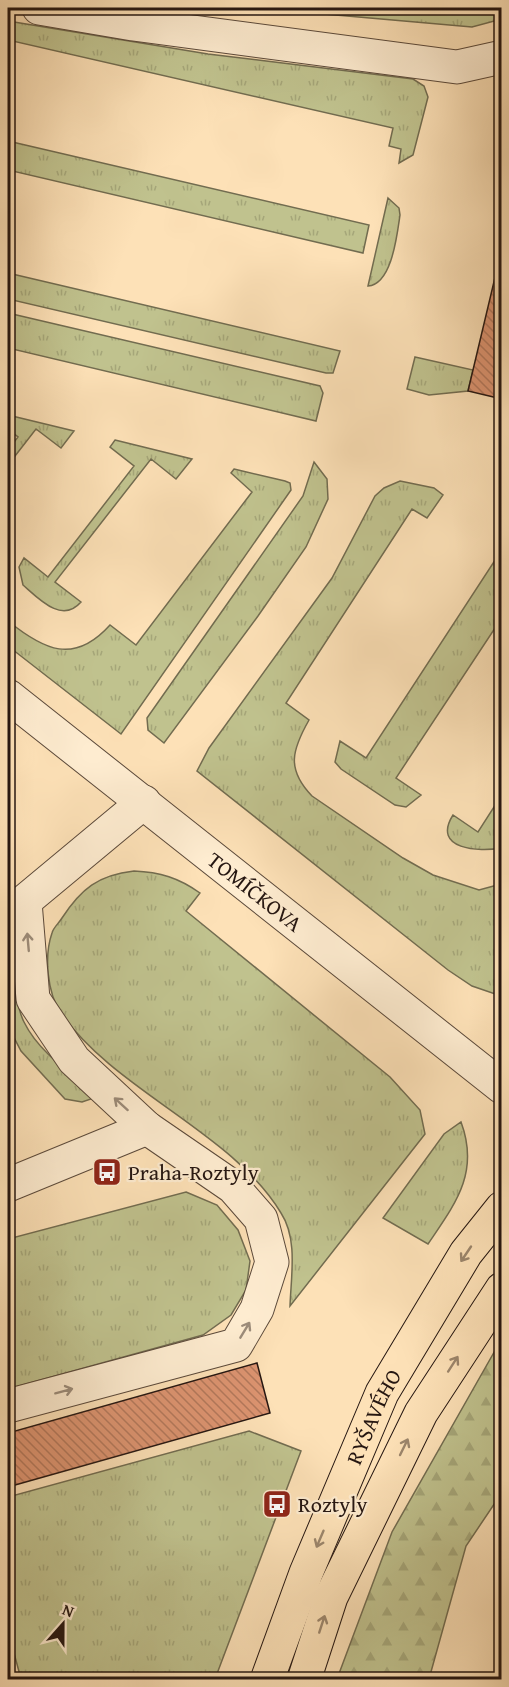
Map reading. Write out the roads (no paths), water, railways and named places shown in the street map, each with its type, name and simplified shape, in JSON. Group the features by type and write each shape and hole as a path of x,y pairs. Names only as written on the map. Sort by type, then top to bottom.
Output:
{"main road":[{"name":"RYŠAVÉHO","path":"267,1680 306,1572 382,1393 466,1253 501,1208"},
{"name":"RYŠAVÉHO","path":"304,1680 331,1597 421,1413 501,1289"}],"street":[{"path":"39,8 133,24 457,68 501,57"},
{"name":"TOMÍČKOVA","path":"8,696 501,1087"},
{"path":"8,1406 236,1345 257,1309 272,1262 261,1219 233,1187 147,1128 74,1060 33,999 16,909 144,802"},
{"path":"8,1185 147,1128"}],"place":[{"name":"Praha-Roztyly","path":"107,1172"},
{"name":"Roztyly","path":"277,1504"}]}
